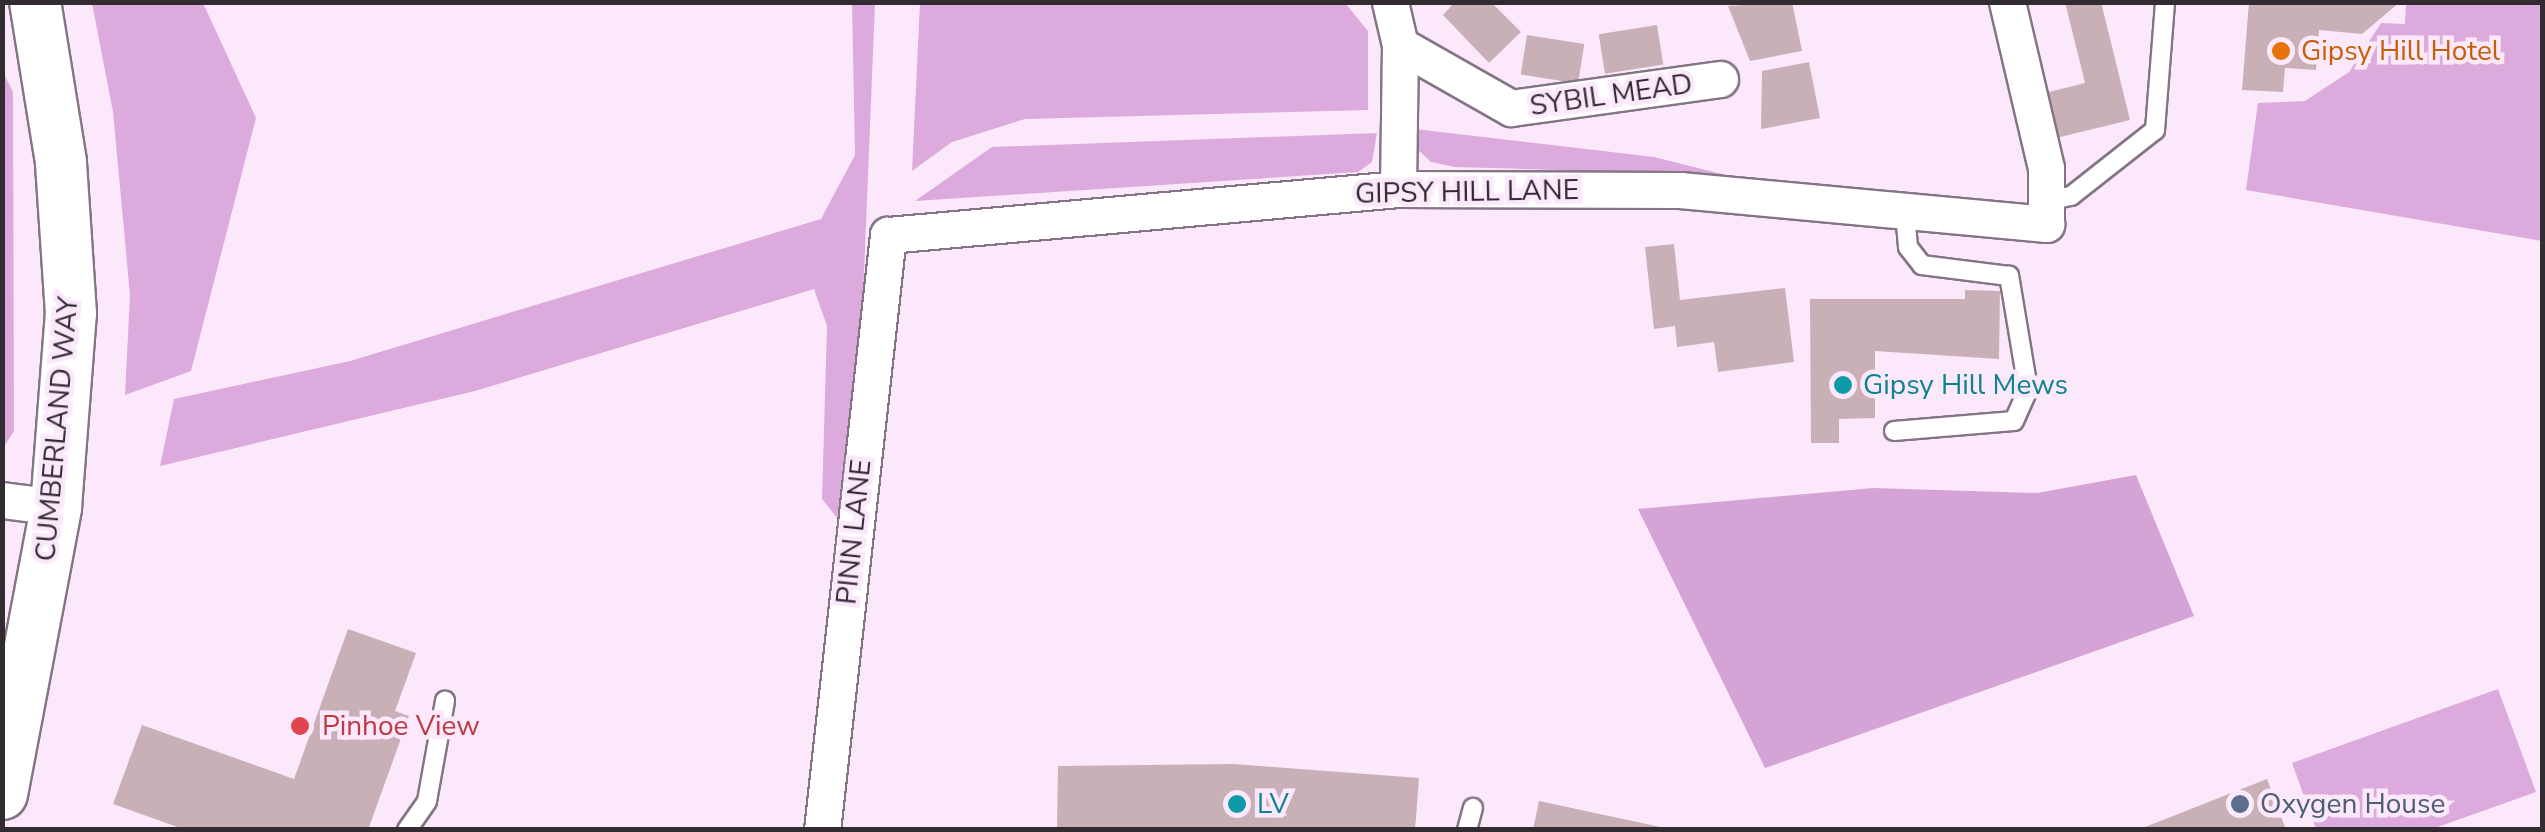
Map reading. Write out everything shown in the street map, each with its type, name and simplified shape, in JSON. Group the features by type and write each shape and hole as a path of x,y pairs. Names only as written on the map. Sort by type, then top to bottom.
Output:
{"main road":[{"name":"CUMBERLAND WAY","path":"2,794 56,507 70,252 35,2"}],"street":[{"path":"2007,2 2046,213"},
{"path":"1397,5 1398,189"},
{"name":"SYBIL MEAD","path":"1400,45 1511,108 1720,78"},
{"name":"GIPSY HILL LANE","path":"888,235 1398,189 1680,190 1905,212 2046,213"},
{"name":"PINN LANE","path":"822,830 888,235"},
{"path":"2,500 56,507"}],"lane":[{"path":"2046,213 2155,130 2166,2"},
{"path":"1894,431 2014,421 2028,389 2009,276 1922,265 1908,248 1905,212"},
{"path":"407,830 427,801 445,701"},
{"path":"1466,830 1473,808"}],"shaded area":[{"path":"92,3 203,3 256,118 191,371 125,395 130,295 113,112"},
{"path":"852,3 875,3 862,323 838,519 822,499 827,326 814,289 475,391 160,466 174,399 350,361 821,219 855,155"},
{"path":"920,3 1345,3 1368,31 1368,110 1025,119 952,142 912,171"},
{"path":"2406,3 2542,3 2542,241 2246,190 2258,103 2305,101 2349,72 2381,23 2405,24"},
{"path":"3,72 13,92 14,431 3,448"},
{"path":"1415,129 1654,157 1726,175 1455,167 1431,162 1416,148"},
{"path":"1377,133 1372,162 1358,172 915,201 992,147"},
{"path":"2136,475 2194,616 1765,768 1638,509 1873,488 2037,493"},
{"path":"2498,689 2536,792 2432,829 2316,829 2292,763"}],"building":[{"path":"1455,2 1491,2 1521,32 1489,63 1443,15"},
{"path":"1792,2 1802,51 1750,61 1728,6"},
{"path":"2065,2 2101,2 2130,120 2056,138 2045,93 2085,83"},
{"name":"Gipsy Hill Hotel","path":"2249,2 2400,2 2362,34 2319,30 2316,70 2285,68 2283,92 2242,90"},
{"path":"1657,25 1663,65 1605,74 1599,34"},
{"path":"1527,35 1584,44 1578,84 1521,75"},
{"path":"1809,62 1820,118 1761,129 1762,71"},
{"path":"1674,244 1680,300 1785,288 1794,362 1718,372 1714,342 1677,347 1675,326 1654,329 1645,247"},
{"name":"Gipsy Hill Mews","path":"1965,290 2000,291 1999,359 1875,351 1875,418 1839,419 1839,443 1811,443 1810,299 1965,299"},
{"path":"348,629 416,653 395,711 409,716 368,830 186,830 113,804 142,725 294,779"},
{"name":"LV","path":"1234,764 1419,778 1415,830 1057,830 1058,766"},
{"name":"Oxygen House","path":"2267,779 2286,830 2140,830 2140,829"},
{"path":"1539,801 1665,828 1665,830 1533,830"}],"place":[{"name":"Gipsy Hill Hotel","path":"2281,51"},
{"name":"Gipsy Hill Mews","path":"1843,385"},
{"name":"Pinhoe View","path":"300,726"},
{"name":"LV","path":"1237,804"},
{"name":"Oxygen House","path":"2240,804"}]}
